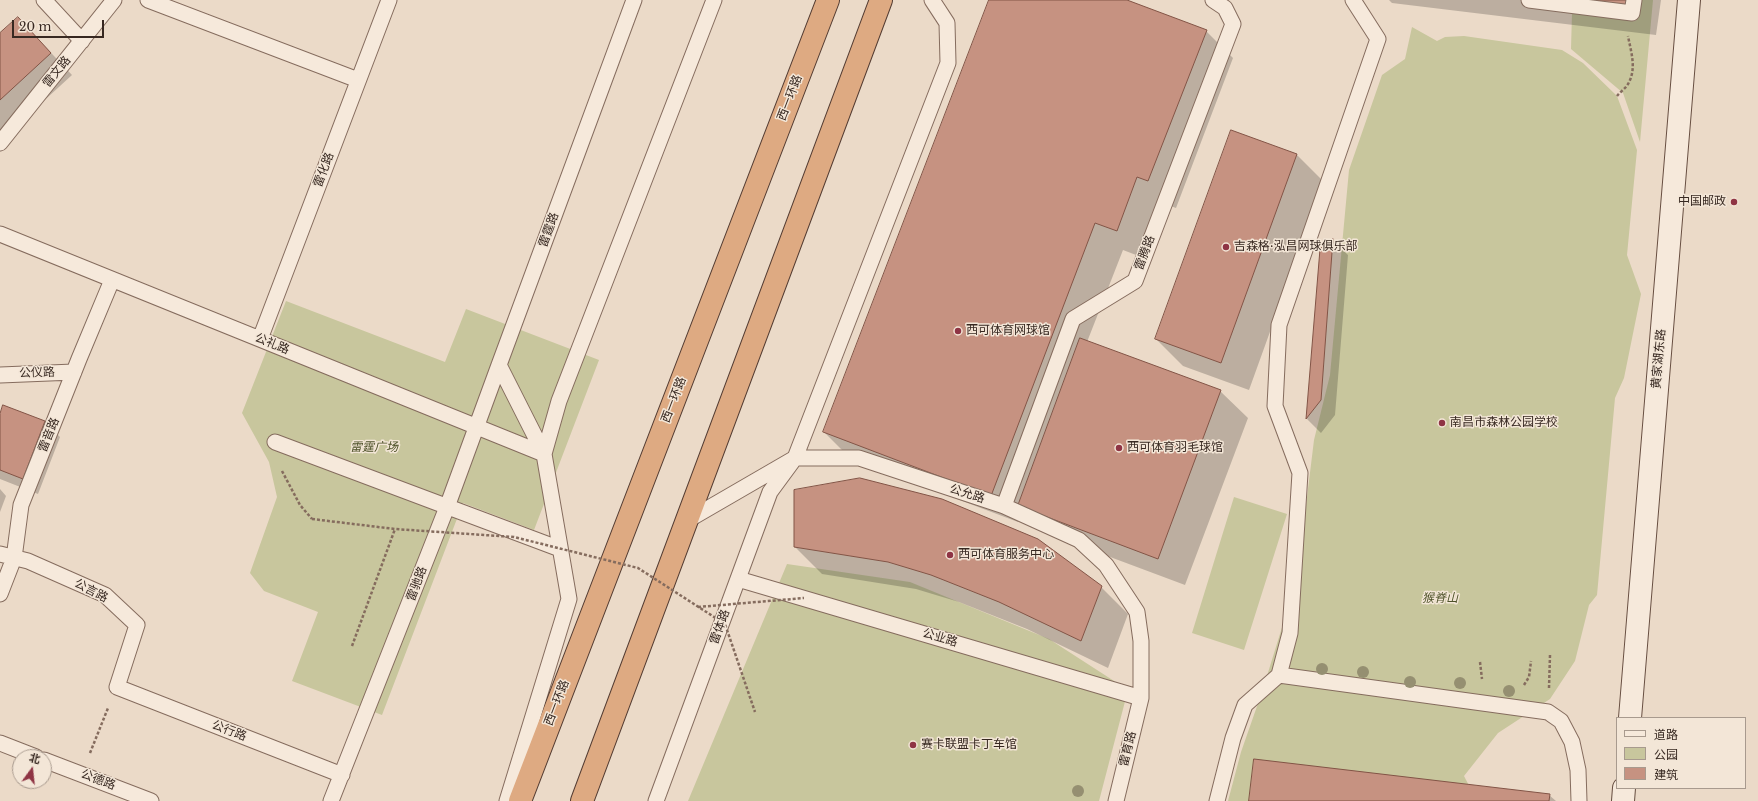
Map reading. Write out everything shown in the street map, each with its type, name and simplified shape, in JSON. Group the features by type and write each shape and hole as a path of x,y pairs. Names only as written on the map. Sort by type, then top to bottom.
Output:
{"highway":[{"name":"西一环路","path":"520,801 828,0"},
{"path":"582,801 882,0"}],"main road":[{"name":"黄家湖东路","path":"1630,717 1689,0"},
{"path":"1623,801 1624,789"}],"lane":[{"path":"44,0 82,41"},
{"name":"雷文路","path":"0,143 114,0"},
{"path":"148,0 358,80"},
{"name":"雷化路","path":"260,339 388,0"},
{"name":"雷霆路","path":"498,365 634,0"},
{"path":"544,454 559,401 714,0"},
{"name":"雷体路","path":"656,801 770,492 795,458 948,63 947,23 932,0"},
{"name":"雷腾路","path":"1004,506 1073,318 1135,281 1233,24 1225,8 1214,0"},
{"path":"1217,801 1233,738 1245,705 1279,675 1290,634 1300,473 1275,406 1279,324 1378,39 1353,0"},
{"path":"1530,0 1633,7"},
{"name":"公礼路","path":"0,234 544,454"},
{"name":"雷音路","path":"0,594 7,556 21,505 112,280"},
{"path":"498,365 544,454 568,599 507,801"},
{"name":"雷驰路","path":"332,801 447,507 498,365"},
{"name":"公仪路","path":"0,374 74,372"},
{"path":"274,442 560,549"},
{"path":"688,520 795,458"},
{"name":"公允路","path":"795,458 859,458 1004,506 1079,540 1106,565 1137,612 1141,641 1141,698"},
{"name":"公言路","path":"7,556 28,561 105,595 137,625 117,687"},
{"name":"公业路","path":"738,579 1141,698"},
{"path":"1279,675 1548,712 1561,721 1572,742 1578,770 1579,801"},
{"name":"公行路","path":"117,687 342,775"},
{"name":"雷育路","path":"1116,801 1141,698"},
{"path":"0,743 15,749"},
{"name":"公德路","path":"52,763 151,801"}],"path":[{"path":"1617,96 1629,84 1633,68 1633,56 1627,31 1633,7"},
{"path":"292,449 281,468 300,505 312,519 395,529 514,537 638,568 725,624 755,712"},
{"path":"352,646 395,529"},
{"path":"698,607 804,598"},
{"path":"1548,712 1550,655"},
{"path":"81,774 117,687"}],"green space":[{"path":"1639,0 1653,0 1640,142 1623,93 1571,49 1572,13 1636,21"},
{"name":"猴脊山","path":"1412,27 1437,41 1445,37 1464,36 1562,50 1583,63 1617,96 1637,150 1627,255 1641,294 1624,378 1615,398 1597,595 1589,605 1575,661 1550,699 1498,733 1464,776 1477,801 1228,801 1241,752 1262,692 1297,579 1314,440 1330,375 1349,170 1382,75 1405,59"},
{"name":"雷霆广场","path":"286,301 445,362 466,309 599,360 534,530 463,503 382,715 292,681 318,612 264,591 250,573 277,497 269,462 242,413"},
{"path":"1234,497 1287,514 1244,650 1192,633"},
{"path":"787,564 910,582 1049,639 1128,690 1099,801 688,801"}],"building":[{"name":"西可体育网球馆","path":"989,0 1127,0 1207,30 1148,181 1137,177 1117,231 1095,223 991,496 823,432"},
{"path":"1561,0 1630,0 1629,8"},
{"path":"18,17 51,53 0,100 0,33"},
{"name":"吉森格·泓昌网球俱乐部","path":"1231,130 1297,154 1221,363 1155,339"},
{"path":"1333,239 1321,400 1306,419 1320,249"},
{"name":"西可体育羽毛球馆","path":"1080,338 1221,390 1158,559 1018,506"},
{"path":"3,405 45,421 23,479 0,470 0,414"},
{"name":"西可体育服务中心","path":"860,478 942,499 1038,539 1102,586 1081,641 999,602 931,575 888,562 794,547 794,490"},
{"path":"1254,759 1550,794 1549,801 1249,801"}],"place":[{"name":"中国邮政","path":"1734,202"},
{"name":"吉森格·泓昌网球俱乐部","path":"1226,247"},
{"name":"西可体育网球馆","path":"958,331"},
{"name":"南昌市森林公园学校","path":"1442,423"},
{"name":"西可体育羽毛球馆","path":"1119,448"},
{"name":"西可体育服务中心","path":"950,555"},
{"name":"赛卡联盟卡丁车馆","path":"913,745"}]}
